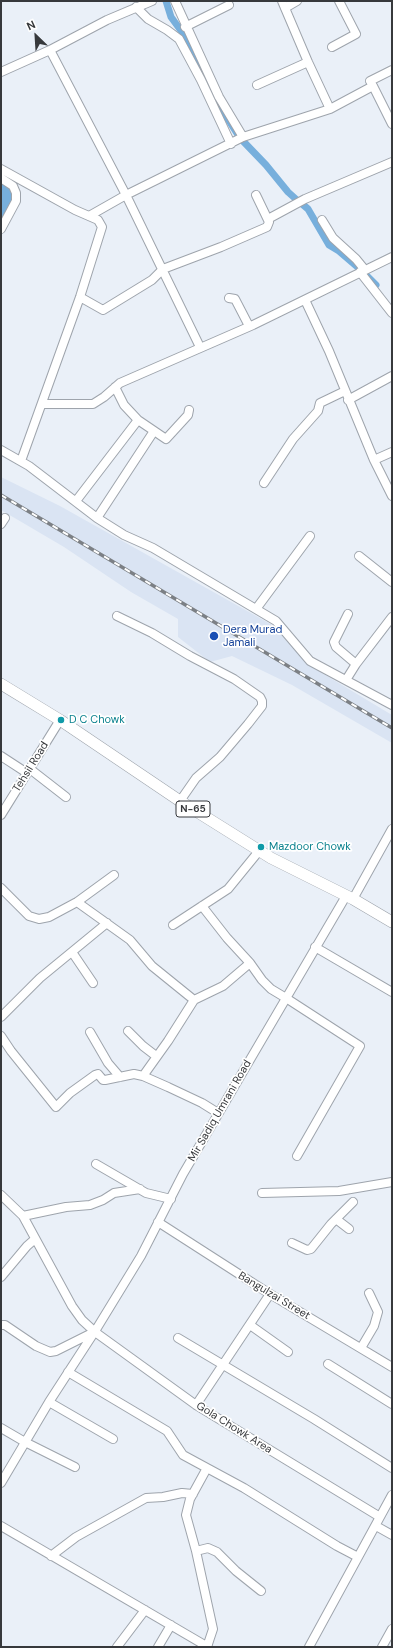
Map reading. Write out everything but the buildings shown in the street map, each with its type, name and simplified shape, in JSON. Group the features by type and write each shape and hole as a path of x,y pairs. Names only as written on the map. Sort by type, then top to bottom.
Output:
{"highway":[{"name":"N-65","path":"1,684 60,720 180,801 259,851 392,922"}],"street":[{"path":"1,72 50,50 136,7 152,1"},
{"path":"175,1 185,27 219,97 243,137"},
{"path":"297,1 283,5 330,109"},
{"path":"332,47 356,34 339,1"},
{"path":"185,27 229,5"},
{"path":"136,7 148,19 179,39 232,144"},
{"path":"50,50 126,195 200,347"},
{"path":"257,85 308,62"},
{"path":"391,118 370,81 392,70"},
{"path":"89,216 126,195 232,144 243,137 330,109 373,86"},
{"path":"268,219 305,199 392,162"},
{"path":"1,171 74,210 98,220 102,227 80,297 21,461"},
{"path":"1,171 13,186 16,197 14,206 1,229"},
{"path":"80,297 103,310 152,280 162,269 221,247 268,227 270,222 256,195"},
{"path":"322,220 333,238 356,259 392,313"},
{"path":"42,404 93,404 104,398 120,383 250,326 392,257"},
{"path":"229,298 235,299 250,326"},
{"path":"305,300 329,351 374,460 392,496"},
{"path":"348,400 392,376"},
{"path":"115,387 124,405 138,420 166,439 188,415 189,410"},
{"path":"264,483 293,439 318,411 320,404 345,391"},
{"path":"76,501 138,420"},
{"path":"98,518 154,431"},
{"path":"1,450 21,461 98,518 124,535 153,548 276,621 310,661 392,705"},
{"path":"374,460 392,452"},
{"path":"256,609 310,536"},
{"path":"358,556 392,582"},
{"path":"348,614 334,642 336,647 356,664"},
{"path":"117,616 152,633 190,656 234,679 260,697 262,701 262,706 248,724 220,757 196,778 180,801"},
{"path":"346,680 356,664 392,617"},
{"name":"Tehsil Road","path":"1,815 60,720"},
{"path":"1,756 29,771 66,797"},
{"name":"Mir Sadiq Umrani Road","path":"1,1483 49,1402 96,1330 141,1256 183,1174 315,947 349,898 392,830"},
{"path":"173,925 228,889 259,851"},
{"path":"1,888 29,916 39,919 49,917 77,902 114,875"},
{"path":"77,902 130,940 152,966 194,1000"},
{"path":"202,906 227,938 271,989 360,1046 297,1156"},
{"path":"1,1017 40,978 107,923"},
{"path":"315,947 392,992"},
{"path":"72,952 93,983"},
{"path":"143,1076 168,1041 194,1000 223,986 250,963"},
{"path":"128,1031 156,1056"},
{"path":"90,1032 108,1063 120,1077"},
{"path":"1,1036 11,1051 56,1107 70,1093 95,1074 98,1074 103,1080 134,1074 143,1076 202,1103 218,1113"},
{"path":"96,1164 155,1196 164,1196 171,1199"},
{"path":"262,1193 339,1191 392,1182"},
{"path":"23,1216 66,1207 90,1205 103,1200 114,1193 140,1189"},
{"name":"Gola Chowk Area","path":"1,1195 23,1216 72,1306 82,1320 196,1405 380,1517"},
{"path":"292,1243 309,1251 336,1219 353,1202"},
{"path":"336,1219 349,1229"},
{"name":"Bangulzai Street","path":"158,1222 270,1294 392,1366"},
{"path":"1,1278 27,1246 35,1239"},
{"path":"361,1348 374,1326 378,1312 369,1293"},
{"path":"196,1405 270,1294"},
{"path":"1,1325 5,1326 36,1346 50,1352 56,1351 96,1330"},
{"path":"250,1325 288,1352"},
{"path":"178,1338 314,1419 392,1468"},
{"path":"328,1364 392,1404"},
{"path":"68,1372 167,1431 183,1455 244,1488 358,1557"},
{"path":"49,1402 113,1439"},
{"path":"1,1428 75,1467"},
{"path":"1,1526 208,1647 213,1629 196,1551 186,1515 188,1505 207,1468"},
{"path":"51,1556 76,1536 146,1498 163,1497 182,1493 193,1494"},
{"path":"309,1647 392,1495"},
{"path":"376,1526 392,1535"},
{"path":"196,1551 208,1548 217,1552 236,1571 261,1591"},
{"path":"117,1647 145,1610"},
{"path":"158,1647 171,1625"},
{"path":"382,1647 392,1628"}],"shaded area":[{"path":"1,477 60,506 274,626 312,667 392,715 392,743 292,685 232,656 210,662 178,637 178,619 131,592 64,547 1,510"}],"water":[{"path":"1,182 12,188 14,199 1,222"}],"waterway":[{"path":"166,1 171,17 182,32 216,100 238,135"},
{"path":"242,140 266,165 288,192 298,201"},
{"path":"301,203 308,209 329,245 339,251 360,269"},
{"path":"367,276 376,285"}],"railway":[{"path":"1,495 392,728"}],"place":[{"name":"Dera Murad Jamali","path":"214,636"},
{"name":"D C Chowk","path":"61,720"},
{"name":"Mazdoor Chowk","path":"261,847"}]}
